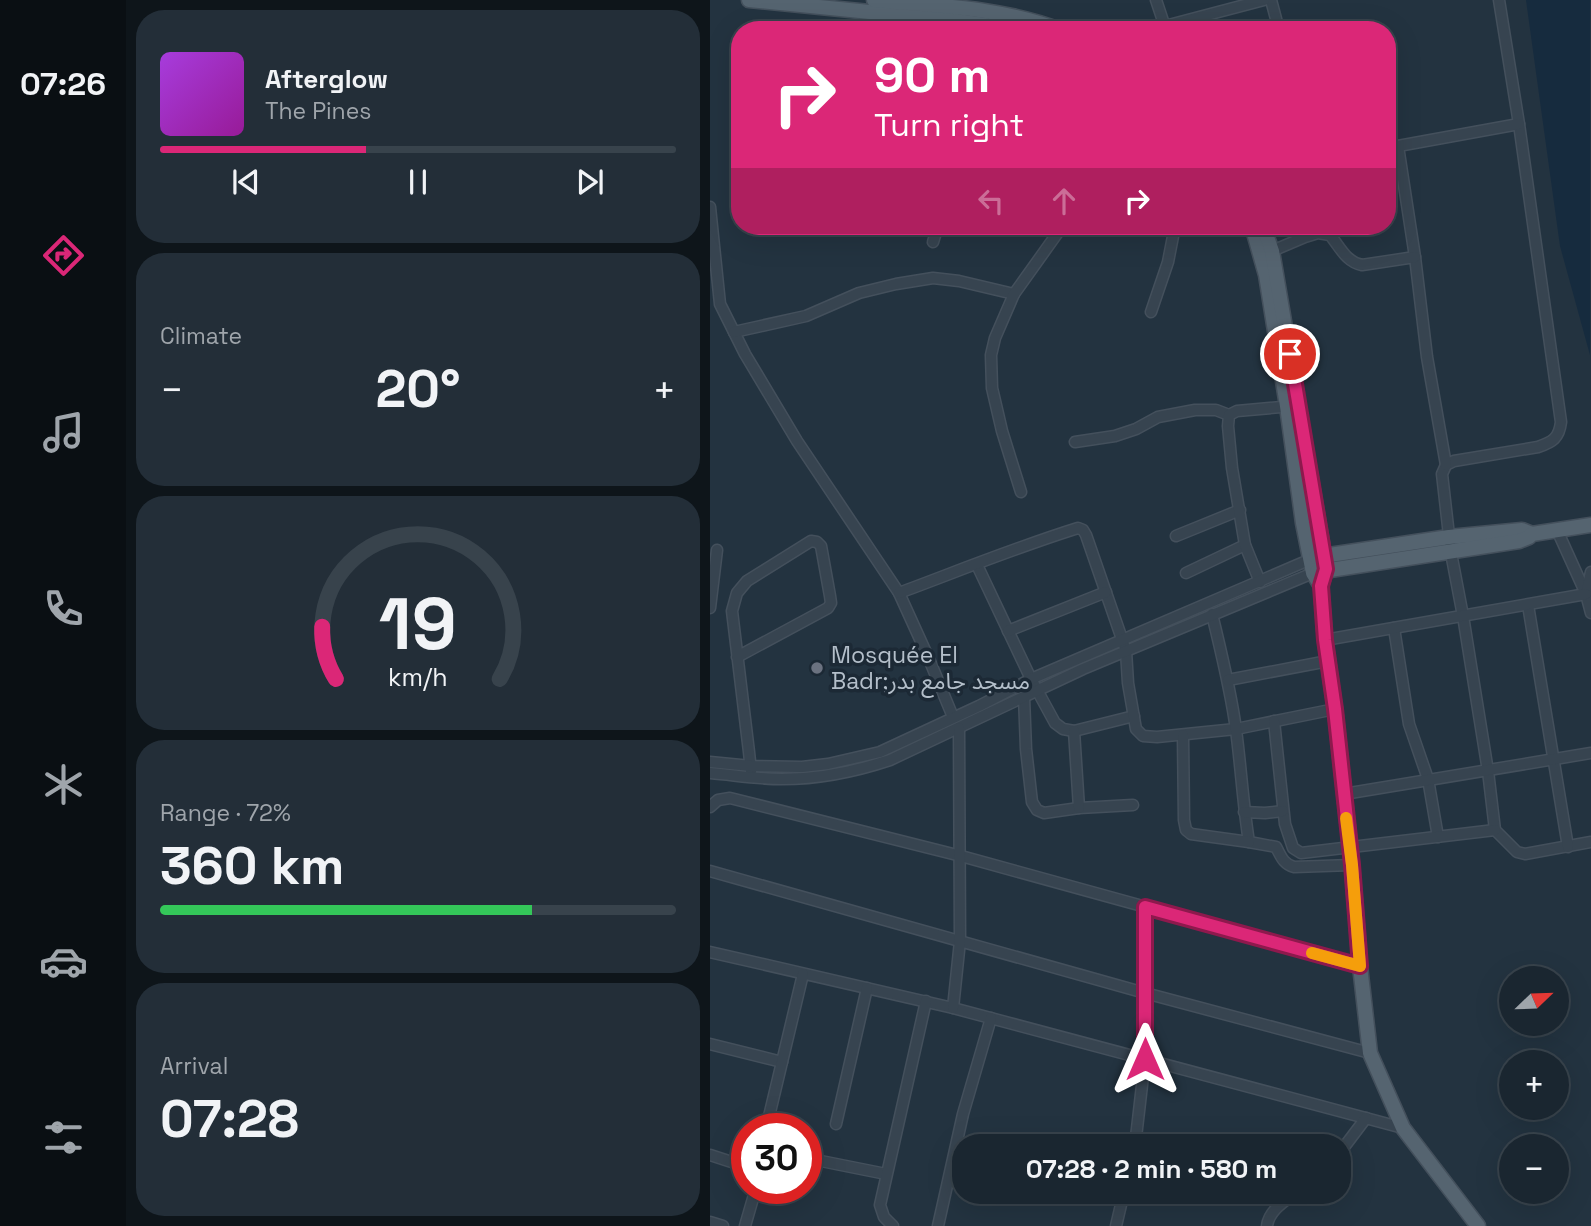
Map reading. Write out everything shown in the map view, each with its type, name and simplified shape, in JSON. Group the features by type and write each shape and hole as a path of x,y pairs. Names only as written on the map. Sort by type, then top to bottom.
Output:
{"main road":[{"path":"749,0 918,21"},
{"path":"874,0 984,10 1032,21"},
{"path":"1255,235 1266,275 1293,406"},
{"path":"1266,235 1272,251 1319,569 1370,1053 1403,1128 1478,1226"},
{"path":"1319,569 1519,541 1532,534 1590,525"},
{"path":"1319,569 1449,537 1522,530 1532,534"}],"street":[{"path":"1156,0 1164,21"},
{"path":"1190,21 1264,0"},
{"path":"1271,0 1277,21"},
{"path":"1499,0 1561,422 1559,433 1549,443 1463,458 1446,466 1442,474 1451,552 1488,771 1495,830 1517,852 1525,854 1590,842"},
{"path":"1396,146 1519,124"},
{"path":"1396,162 1415,257 1427,357 1446,466"},
{"path":"710,207 715,305 734,332 797,441 899,593 953,717"},
{"path":"933,242 935,235"},
{"path":"1021,492 992,388 991,355 995,338 1014,294 1057,235"},
{"path":"1152,312 1168,262 1173,235"},
{"path":"1272,251 1313,235"},
{"path":"1330,235 1353,264 1415,257"},
{"path":"734,332 806,316 869,291 933,278 1014,294"},
{"path":"1075,442 1115,436 1158,417 1195,410 1216,410 1229,415 1237,411 1293,406"},
{"path":"1229,415 1232,468 1245,545 1260,582"},
{"path":"1176,536 1240,510"},
{"path":"899,593 1034,541 1078,528 1086,535 1124,645 1136,729 1143,736 1236,729 1335,709"},
{"path":"1557,530 1586,594 1590,613"},
{"path":"737,657 828,608 831,603 830,596 821,546 817,542 811,541 747,581 737,593 732,611 737,657 751,772"},
{"path":"1185,573 1245,545"},
{"path":"710,607 717,550"},
{"path":"977,565 1055,723 1063,729 1073,731 1134,716"},
{"path":"710,773 802,767 880,752 953,717 981,711 1038,691 1124,645 1260,582 1319,569"},
{"path":"710,762 779,779 835,775 863,769 890,760 960,727 1031,679 1212,614 1319,569"},
{"path":"1586,594 1590,572"},
{"path":"1008,631 1106,592"},
{"path":"1325,640 1586,594"},
{"path":"1528,605 1568,847"},
{"path":"1212,614 1236,729 1249,842"},
{"path":"1394,628 1409,724 1428,779 1438,837"},
{"path":"1227,680 1328,661"},
{"path":"1024,697 1032,802 1037,810 1044,813 1133,805"},
{"path":"1274,721 1285,824 1293,848 1300,853 1495,830"},
{"path":"953,1008 960,941 960,727"},
{"path":"1073,731 1079,808"},
{"path":"1183,735 1185,830 1191,834 1276,847 1283,861 1294,867 1352,865"},
{"path":"1344,794 1590,753"},
{"path":"710,807 718,800 730,798 961,856 1360,966"},
{"path":"1244,812 1283,811"},
{"path":"710,871 1370,1053"},
{"path":"1136,1134 1145,1059 1145,907"},
{"path":"710,967 712,953 926,1001 1403,1128"},
{"path":"770,1113 803,974"},
{"path":"836,1124 867,988"},
{"path":"893,1226 884,1217 880,1205 926,1001"},
{"path":"938,1226 963,1114 991,1018"},
{"path":"710,1044 782,1062"},
{"path":"1351,1138 1366,1118"},
{"path":"710,1155 731,1162"},
{"path":"822,1161 886,1174"},
{"path":"745,1226 751,1204"},
{"path":"1116,1226 1121,1204"},
{"path":"1267,1226 1272,1212 1282,1204"},
{"path":"710,1222 723,1226"}],"water":[{"path":"1526,0 1590,0 1590,355 1560,246"}],"slow traffic":[{"path":"1312,953 1360,966 1346,818"}],"place":[{"name":"Mosquée El Badr;مسجد جامع بدر","path":"817,668"}],"route":[{"path":"1145,1059 1145,907 1360,966 1352,865 1325,640 1321,586 1326,569 1290,354"}]}
